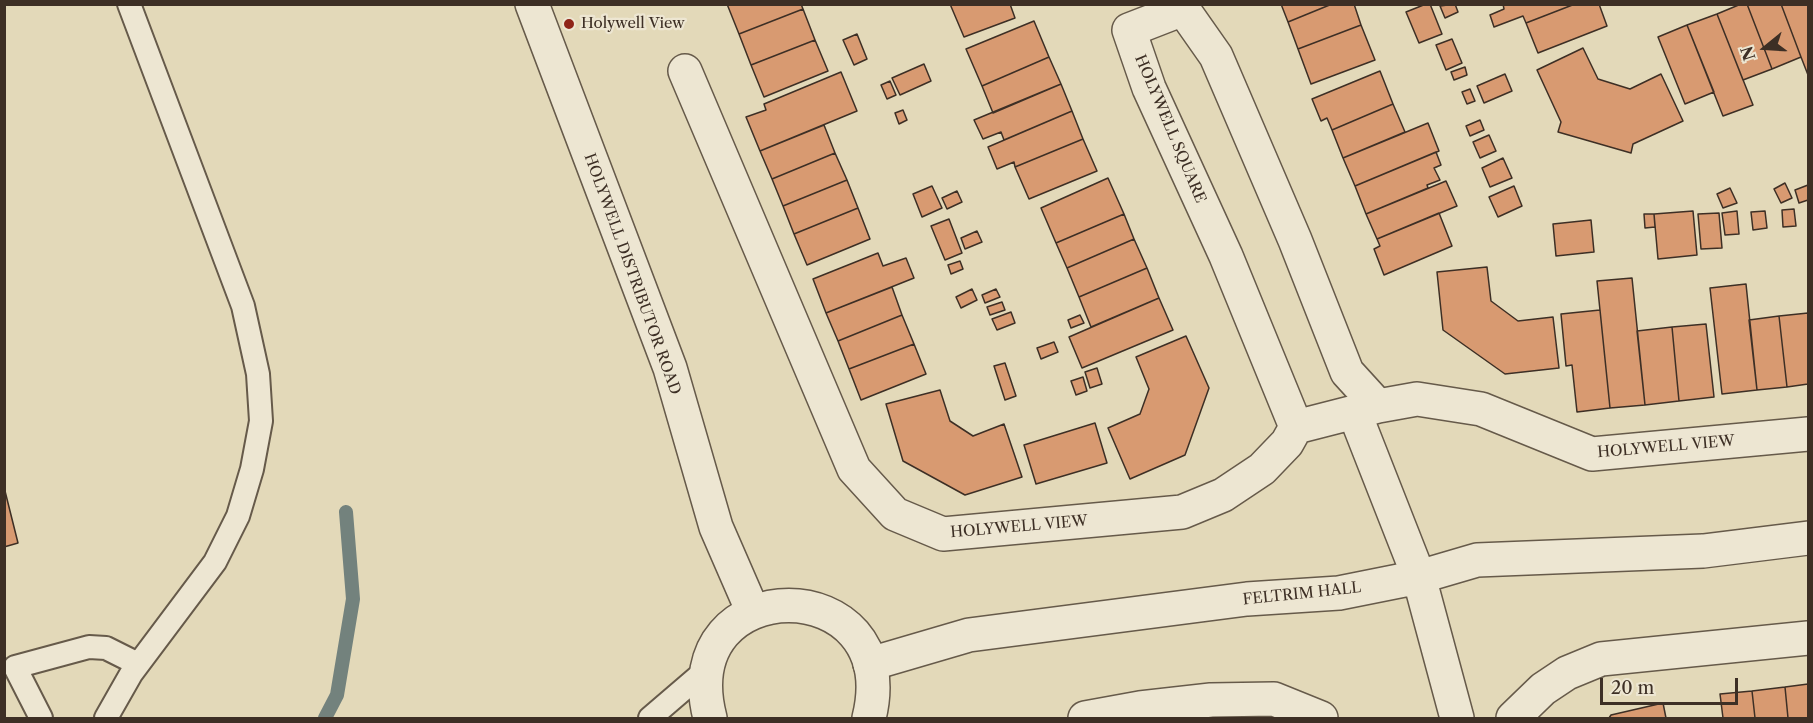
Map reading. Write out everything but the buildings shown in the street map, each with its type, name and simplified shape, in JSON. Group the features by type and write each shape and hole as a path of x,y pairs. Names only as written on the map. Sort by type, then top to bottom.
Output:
{"street":[{"name":"HOLYWELL DISTRIBUTOR ROAD","path":"532,4 670,368 716,527 753,612"},
{"name":"HOLYWELL SQUARE","path":"1296,427 1226,256 1149,88 1129,30 1183,9 1216,56 1295,240 1347,372 1366,410"},
{"name":"HOLYWELL VIEW","path":"686,71 854,469 896,514 943,534 1182,512 1223,495 1262,469 1287,443 1296,427 1418,399 1481,409 1592,454 1809,434"},
{"path":"1366,410 1419,577 1457,718"},
{"name":"FELTRIM HALL","path":"870,664 969,636 1247,599 1339,593 1419,577 1477,560 1636,556 1703,551 1809,538"},
{"path":"710,718 704,696 706,670 715,646 731,626 753,612 776,605 792,605 823,611 844,624 860,642 870,664 874,683 869,718"},
{"path":"1513,718 1543,689 1567,673 1601,659 1809,638"},
{"path":"1085,718 1140,708 1211,700 1274,699 1321,718"}],"lane":[{"path":"106,718 138,664 215,562 238,516 252,469 261,421 258,374 243,306 129,4"},
{"path":"41,718 15,667 89,647 106,648 138,664"},
{"path":"650,718 706,670"}],"waterway":[{"path":"325,718 337,695 353,599 346,512"}],"place":[{"name":"Holywell View","path":"569,24"}]}
